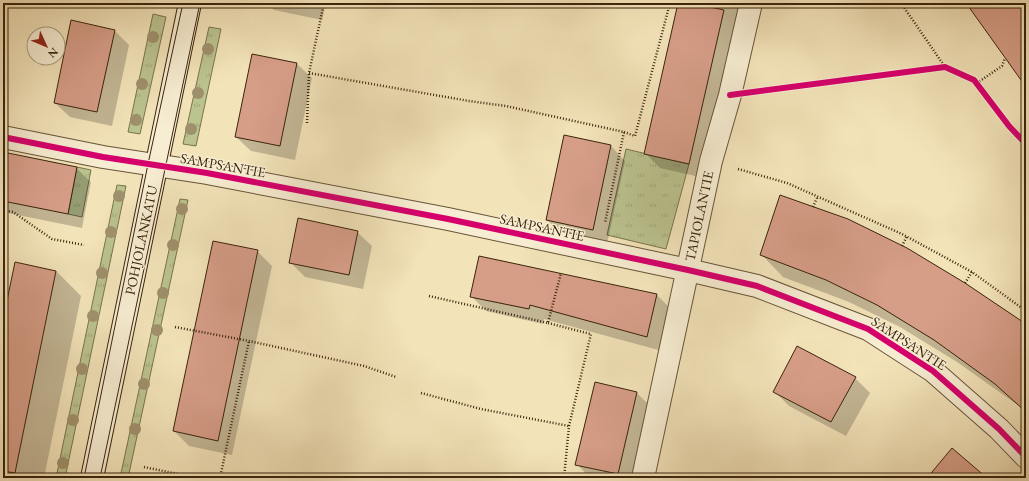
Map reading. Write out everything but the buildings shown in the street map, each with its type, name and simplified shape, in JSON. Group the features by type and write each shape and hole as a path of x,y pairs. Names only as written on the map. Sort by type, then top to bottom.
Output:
{"street":[{"name":"POHJOLANKATU","path":"92,478 190,3"},
{"name":"TAPIOLANTIE","path":"643,478 712,161 730,95 751,3"},
{"name":"SAMPSANTIE","path":"3,137 103,157 207,173 425,215 688,270 757,286 868,329 933,371 999,429 1026,457"}],"path":[{"path":"307,123 309,73 324,3"},
{"path":"309,73 506,106 624,132 634,136 670,3"},
{"path":"901,3 948,68"},
{"path":"981,89 975,82 1002,66 1005,58"},
{"path":"937,68 948,68"},
{"path":"599,251 624,132"},
{"path":"712,161 787,183 907,236 972,272 1026,311"},
{"path":"813,207 818,196"},
{"path":"3,210 13,212 52,239 84,245"},
{"path":"902,246 907,236"},
{"path":"548,323 563,266"},
{"path":"965,283 972,272"},
{"path":"429,296 591,334 569,426 564,478"},
{"path":"175,327 249,341 364,366 396,377"},
{"path":"220,478 249,341"},
{"path":"421,392 481,409 569,426"},
{"path":"144,467 197,478"}],"green space":[{"path":"153,14 166,17 140,134 128,132"},
{"path":"209,27 221,29 196,146 183,144"},
{"path":"626,149 689,164 666,249 607,235"},
{"path":"77,167 91,170 82,217 68,214"},
{"path":"117,185 126,186 65,478 56,478"},
{"path":"180,199 188,200 128,478 120,478"}],"tram line":[{"path":"84,478 148,164 183,3"},
{"path":"100,478 200,3"}],"cycle path":[{"path":"730,95 945,67 974,80 1009,126 1026,144"},
{"path":"3,137 103,157 207,173 448,219 757,286 868,329 933,371 999,429 1026,457"}]}
